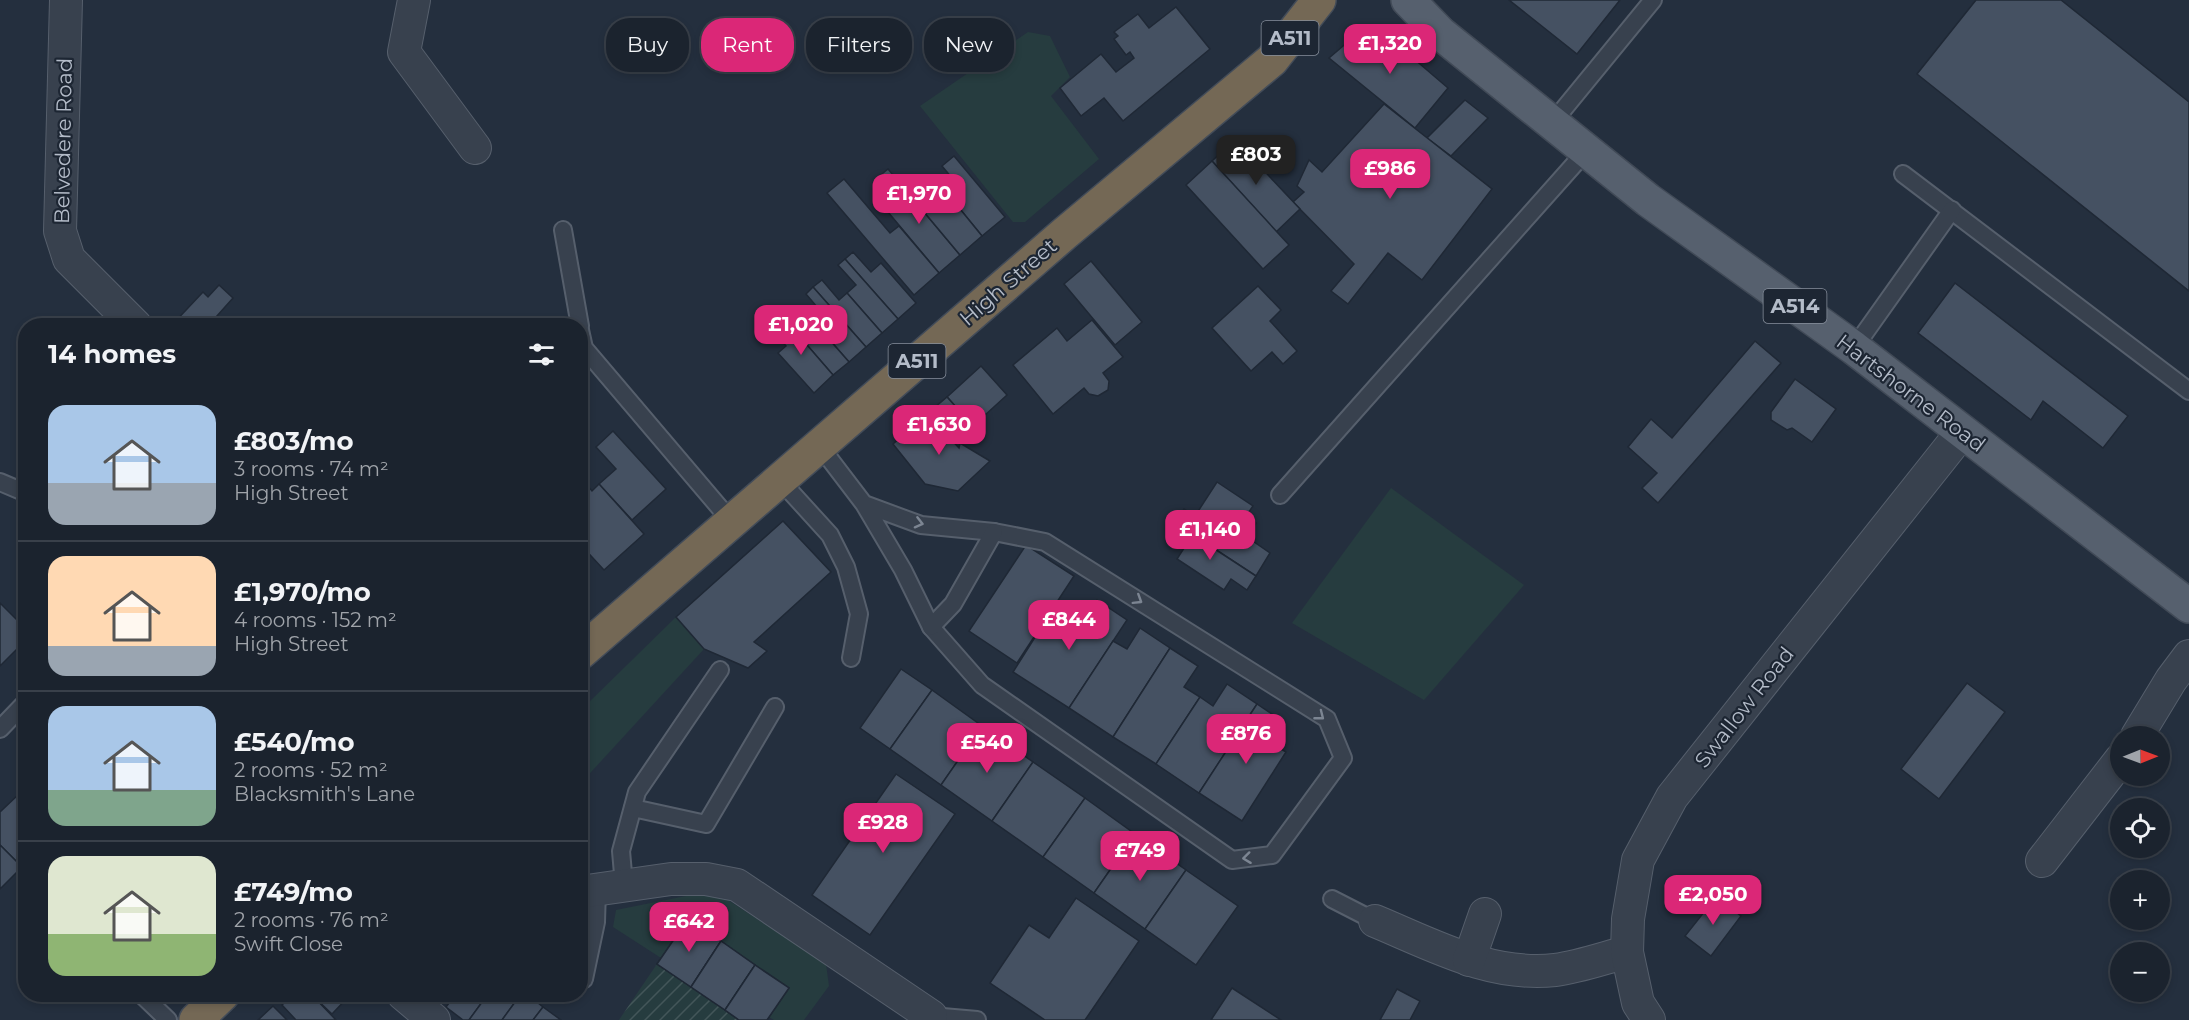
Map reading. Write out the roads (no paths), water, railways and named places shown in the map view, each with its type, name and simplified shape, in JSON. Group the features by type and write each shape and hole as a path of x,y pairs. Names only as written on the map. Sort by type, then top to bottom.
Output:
{"highway":[{"name":"High Street","path":"588,646 1064,234 1272,60 1319,0"},
{"path":"196,1020 215,1002"}],"main road":[{"name":"Hartshorne Road","path":"1408,0 1440,33 1648,200 1854,348 2189,606"}],"street":[{"name":"Belvedere Road","path":"66,0 60,231 69,259 128,318"},
{"path":"414,0 404,52 475,148"},
{"name":"Swallow Road","path":"1649,1020 1638,1003 1628,952 1628,919 1638,860 1672,798 1962,432"},
{"path":"2143,726 2171,680 2189,656"},
{"path":"2042,861 2110,773"},
{"path":"600,889 671,879 706,879 737,885 930,1016"},
{"path":"1469,960 1485,914"},
{"path":"1375,921 1469,960 1510,970 1556,970 1628,952"},
{"path":"413,1002 434,1020"}],"lane":[{"path":"1553,122 1653,0"},
{"path":"1280,495 1587,150"},
{"path":"1903,174 2189,391"},
{"path":"1854,348 1952,210"},
{"path":"563,230 579,318"},
{"path":"588,353 731,521"},
{"path":"819,445 864,504 903,570 931,627 982,685 1232,860 1272,855 1343,758 1327,719 1045,542 994,532 921,525 864,504"},
{"path":"779,479 830,535 846,567 859,614 851,658"},
{"path":"0,482 18,490"},
{"path":"931,627 953,604 994,532"},
{"path":"588,960 600,889 621,851 637,792 720,670"},
{"path":"633,808 705,824 775,708"},
{"path":"0,729 18,710"},
{"path":"1332,899 1375,921"},
{"path":"149,1002 168,1020"},
{"path":"930,1016 977,1020"}]}
